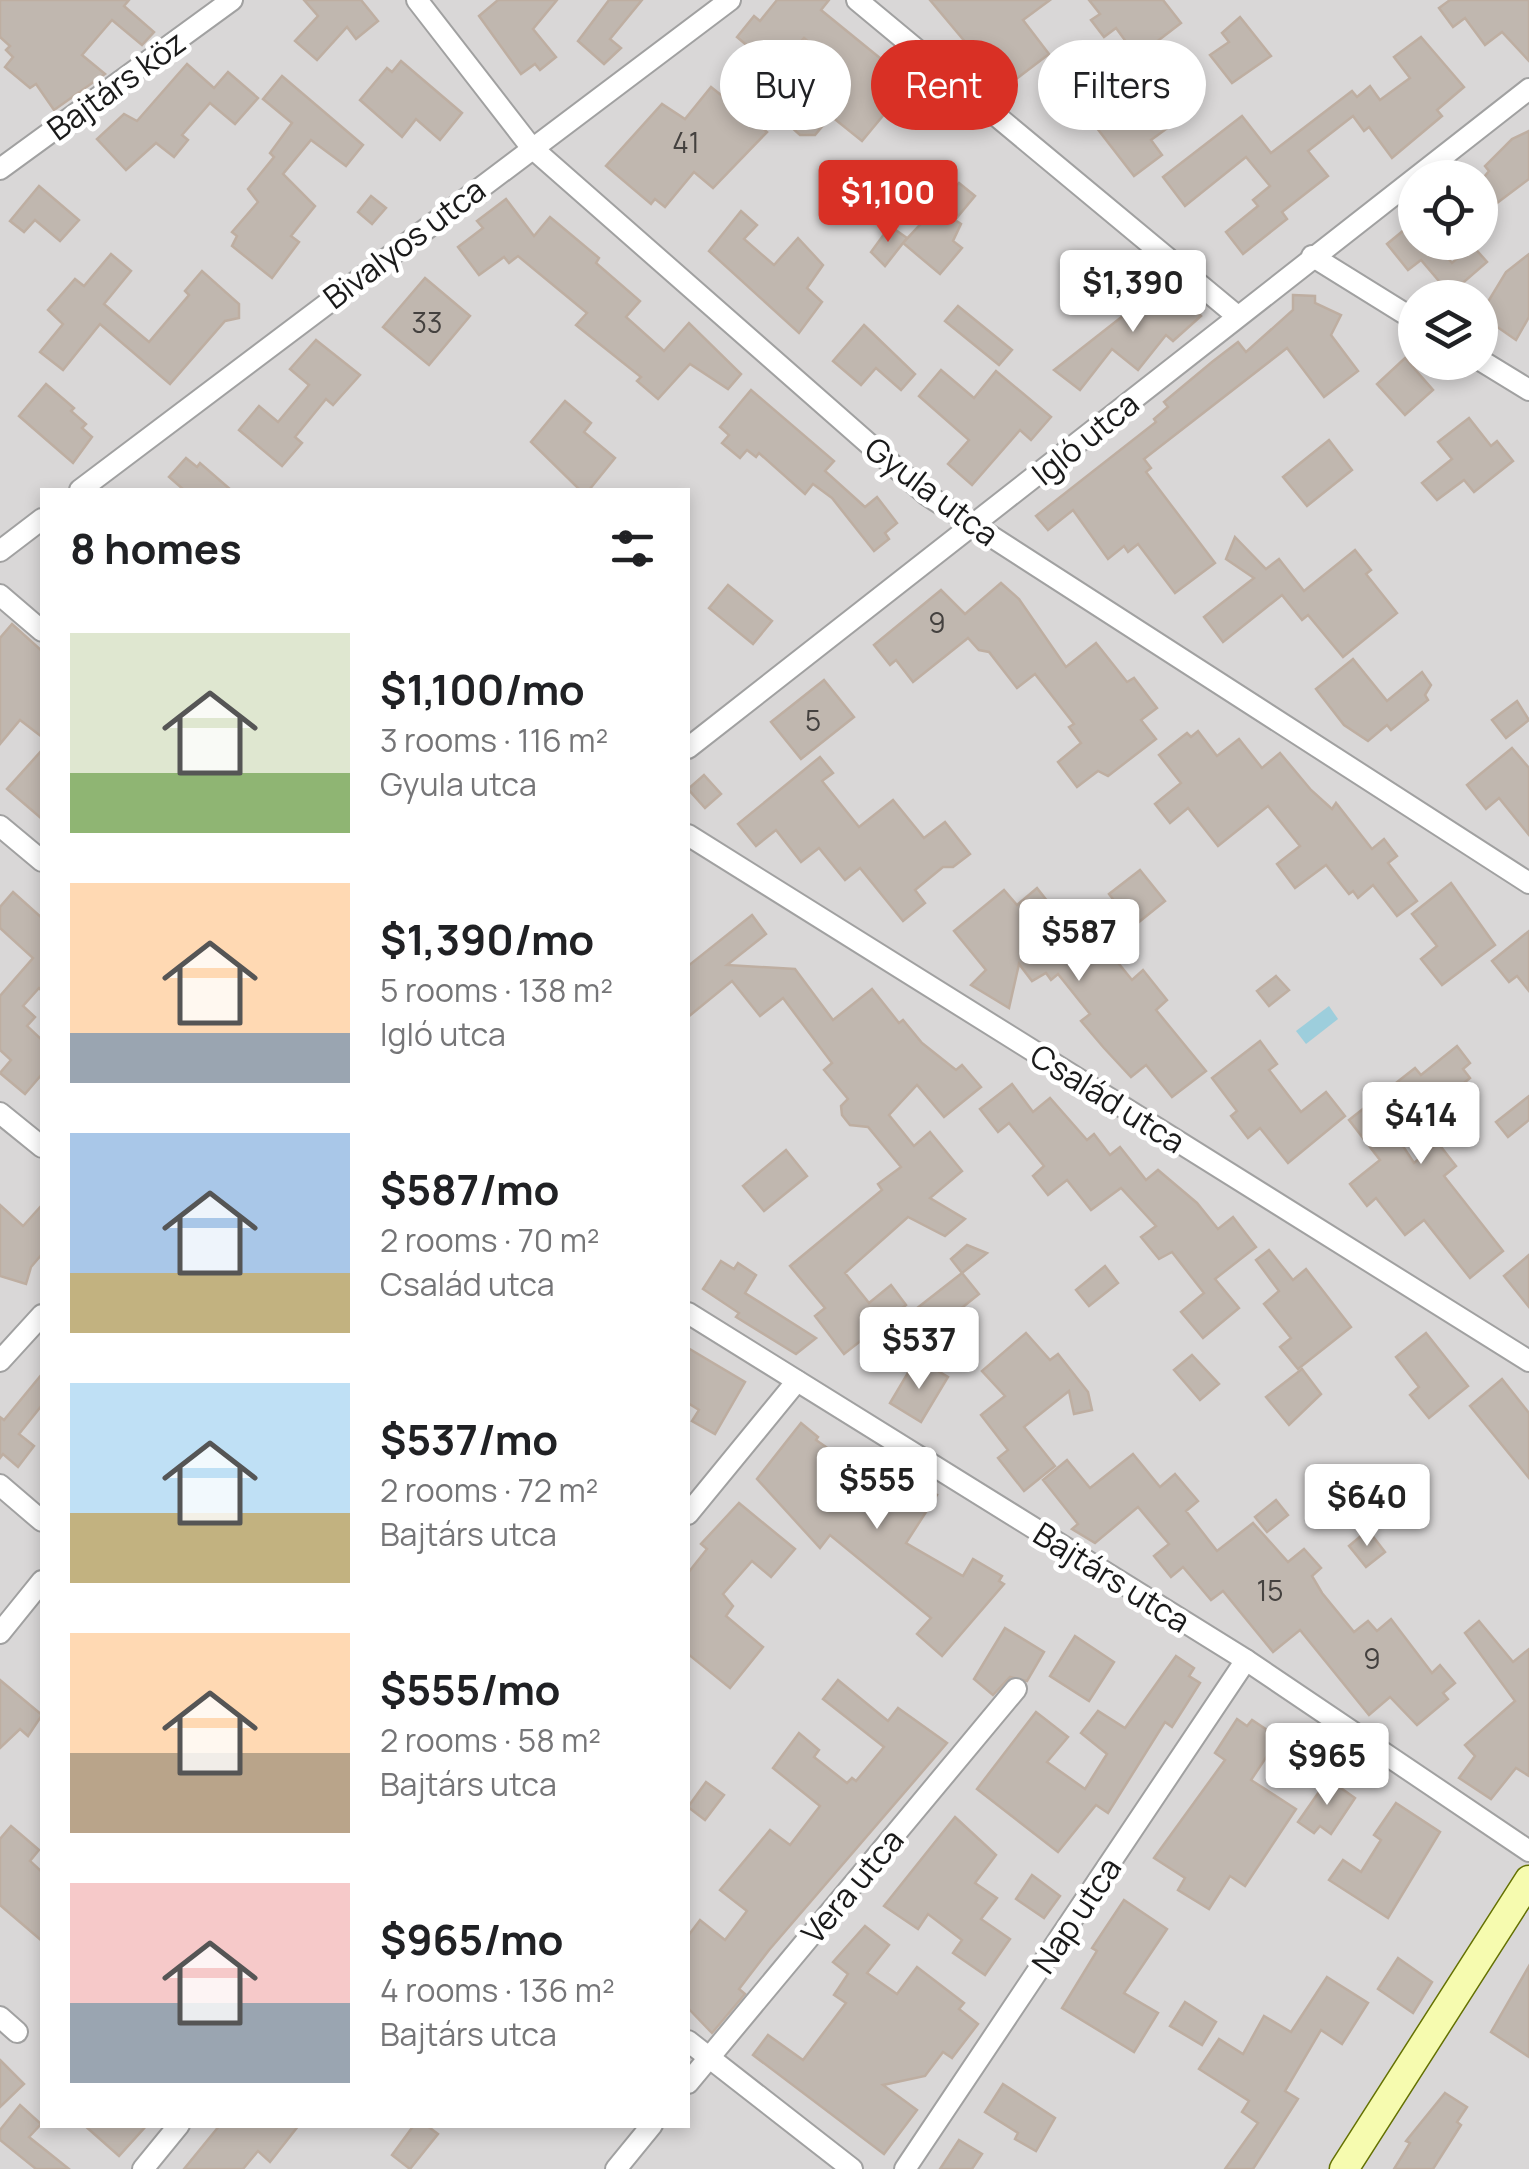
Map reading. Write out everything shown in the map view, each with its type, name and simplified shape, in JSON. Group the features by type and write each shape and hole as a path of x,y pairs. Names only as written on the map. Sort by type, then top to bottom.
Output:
{"street":[{"name":"Bajtárs köz","path":"0,169 232,0"},
{"name":"Gyula utca","path":"417,0 531,147 927,494 1529,882"},
{"name":"Bivalyos utca","path":"83,488 730,0"},
{"path":"857,0 1236,315"},
{"name":"Igló utca","path":"690,746 975,527 1236,315 1529,89"},
{"path":"1312,256 1398,309"},
{"path":"1498,371 1529,390"},
{"path":"0,551 40,521"},
{"path":"0,595 40,628"},
{"path":"0,826 40,859"},
{"name":"Család utca","path":"690,836 1529,1361"},
{"path":"0,1113 40,1145"},
{"name":"Bajtárs utca","path":"690,1314 1246,1660 1529,1851"},
{"path":"0,1361 40,1317"},
{"path":"690,1512 797,1381"},
{"path":"0,1485 40,1519"},
{"path":"0,1633 40,1583"},
{"name":"Nap utca","path":"906,2169 1246,1660"},
{"name":"Vera utca","path":"690,2080 1016,1689"},
{"path":"1344,2169 1529,1880"},
{"path":"0,2017 18,2032"},
{"path":"690,2043 852,2169"},
{"path":"143,2169 177,2128"},
{"path":"616,2169 650,2128"}],"shaded area":[{"path":"0,0 1529,0 1529,2169 0,2169"}],"water":[{"path":"1329,1006 1338,1019 1306,1044 1296,1031"}],"building":[{"path":"0,0 129,0 124,6 154,32 142,45 112,20 82,55 105,74 54,110 36,84 30,88 5,67 13,57 6,50 10,46 0,37"},
{"path":"304,0 361,0 378,21 356,39 347,27 317,60 295,41 318,16"},
{"path":"498,0 557,0 533,29 556,57 540,70 535,64 521,74 479,16"},
{"path":"609,0 642,0 610,39 621,48 604,64 578,41"},
{"path":"777,0 829,0 821,10 871,51 871,130 862,141 848,130 851,40 737,37 754,16 760,21"},
{"path":"930,0 1050,0 1023,20 1038,40 1038,62 1018,78 1018,40 964,40"},
{"path":"1089,0 1163,0 1181,23 1159,40 1125,40 1116,28 1104,37 1091,20 1100,14"},
{"path":"1450,0 1529,0 1529,61 1502,32 1485,45 1465,18 1453,27 1439,8"},
{"path":"1240,17 1271,56 1232,83 1210,55 1229,42 1222,33"},
{"path":"1421,37 1464,87 1437,110 1442,116 1392,158 1369,127 1364,131 1353,116 1308,151 1328,176 1282,212 1287,219 1243,254 1226,232 1258,206 1253,200 1270,186 1246,157 1185,206 1163,177 1242,116 1271,153 1352,91 1357,97 1370,86 1380,100 1410,78 1394,57"},
{"path":"401,61 462,113 440,140 416,119 402,137 360,100 387,68 392,72"},
{"path":"187,64 214,88 228,72 258,98 235,124 210,103 182,135 188,140 174,157 156,143 126,170 97,139 124,114 137,121"},
{"path":"282,76 363,145 346,166 311,140 283,174 315,206 291,236 299,242 272,278 232,246 237,236 232,232 258,202 248,189 274,157 270,153 292,123 263,99"},
{"path":"711,87 720,94 720,130 767,132 713,188 694,172 665,207 655,199 651,204 606,166 662,104 685,119"},
{"path":"794,130 819,130 815,135 800,135"},
{"path":"1098,130 1165,130 1151,140 1162,155 1134,176"},
{"path":"1529,131 1529,179 1498,202 1498,160 1491,160 1512,139"},
{"path":"959,183 975,196 955,220 961,224 953,241 962,248 940,274 903,243"},
{"path":"39,186 79,220 60,241 35,220 24,232 10,221"},
{"path":"371,196 386,208 372,224 358,212"},
{"path":"506,199 534,236 550,217 599,258 596,263 640,301 626,317 664,351 689,323 741,374 728,389 690,364 658,399 637,381 641,377 576,325 587,313 518,256 509,263 504,257 479,275 458,247 483,228 477,221"},
{"path":"741,211 757,225 744,239 774,265 798,238 823,265 807,288 822,302 799,333 709,251"},
{"path":"890,226 907,238 885,266 871,252"},
{"path":"1398,235 1398,258 1387,244"},
{"path":"111,254 131,271 104,304 149,342 189,295 185,291 202,271 239,304 239,318 225,321 170,384 100,324 63,370 40,352 63,324 48,310 75,279 84,286"},
{"path":"1529,254 1529,317 1516,340 1498,328 1498,285 1506,272"},
{"path":"1400,260 1421,260 1408,270"},
{"path":"1421,260 1487,262 1466,280 1438,280"},
{"path":"425,278 470,316 429,365 383,327"},
{"path":"1165,283 1201,316 1173,341 1166,335 1138,370 1112,349 1080,390 1054,370"},
{"path":"1293,295 1315,296 1315,303 1341,315 1331,335 1358,371 1324,397 1287,348 1144,459 1151,468 1146,472 1215,563 1175,593 1138,544 1128,552 1124,546 1108,559 1073,510 1048,530 1036,516 1156,422 1154,419 1168,407 1164,402 1212,362 1238,342 1246,352 1293,310"},
{"path":"958,306 1012,350 999,365 945,321"},
{"path":"864,325 915,374 901,390 876,368 861,385 833,361"},
{"path":"316,340 360,375 333,405 326,399 295,437 302,443 282,466 239,430 259,406 278,422 309,385 290,369"},
{"path":"1398,364 1398,380 1424,380 1433,390 1405,415 1377,384"},
{"path":"941,370 974,398 996,371 1051,417 1031,440 1020,430 972,485 948,464 969,440 919,396"},
{"path":"46,384 74,408 71,411 86,424 82,428 92,437 73,463 19,416"},
{"path":"751,390 834,461 825,471 865,507 877,497 897,523 885,533 889,539 874,551 832,498 813,484 805,494 759,453 756,457 747,450 740,458 722,443 729,435 720,427"},
{"path":"565,401 591,423 584,432 615,458 591,488 578,488 531,442"},
{"path":"1469,418 1491,446 1497,441 1513,461 1474,492 1464,480 1437,500 1422,483 1452,459 1438,442"},
{"path":"1329,440 1352,470 1307,506 1283,477"},
{"path":"186,458 197,467 200,463 229,488 182,488 169,477"},
{"path":"1235,537 1266,569 1279,559 1304,591 1355,550 1371,570 1366,574 1397,613 1343,657 1308,615 1302,620 1282,595 1223,642 1204,617 1254,578 1226,559"},
{"path":"1001,583 1019,599 1066,667 1096,643 1127,682 1134,678 1157,708 1141,720 1156,739 1108,776 1098,771 1077,787 1058,762 1081,743 1069,727 1074,724 1035,674 1017,688 989,652 979,650 968,638 913,682 896,660 890,665 874,645 941,590 965,614"},
{"path":"728,585 772,621 753,644 709,608"},
{"path":"12,624 40,649 40,735 20,720 0,744 0,638"},
{"path":"1353,659 1387,701 1422,672 1431,685 1425,695 1428,700 1391,730 1387,725 1368,741 1344,725 1316,689"},
{"path":"824,680 854,717 801,759 771,722"},
{"path":"1517,701 1529,720 1506,738 1492,720"},
{"path":"1198,731 1217,756 1239,739 1262,768 1280,753 1332,809 1336,803 1372,849 1384,839 1397,856 1388,863 1417,901 1397,916 1373,885 1358,898 1353,891 1349,894 1326,865 1295,888 1277,864 1300,846 1268,806 1218,846 1188,808 1170,823 1155,804 1181,783 1159,755 1187,733 1191,737"},
{"path":"1512,748 1529,768 1529,835 1499,798 1486,809 1467,785"},
{"path":"40,752 40,817 7,789"},
{"path":"820,757 833,773 822,781 859,827 893,800 924,838 945,822 970,854 953,867 943,867 915,890 925,903 903,921 860,868 845,880 819,848 801,862 776,830 756,846 738,824"},
{"path":"704,775 721,794 705,808 690,787"},
{"path":"1140,870 1165,901 1134,926 1109,894"},
{"path":"1451,883 1495,945 1442,985 1421,959 1437,946 1412,914"},
{"path":"1037,888 1066,925 1072,920 1099,953 1106,948 1132,980 1143,970 1167,1000 1156,1010 1206,1071 1172,1097 1146,1065 1131,1077 1081,1021 1090,1014 1058,974 1051,980 1046,973 1032,981 1019,964 1009,1008 971,985 986,970 954,931 1004,890 1017,905"},
{"path":"13,892 40,916 40,989 23,1006 35,1017 27,1026 40,1038 40,1076 25,1094 0,1073 11,1060 0,1050 0,996 33,958 0,928 0,907"},
{"path":"752,915 766,934 727,965 795,969 833,1020 872,989 899,1023 903,1020 922,1043 956,1070 962,1065 981,1087 944,1117 917,1085 889,1115 914,1146 930,1132 962,1171 930,1198 965,1219 945,1236 908,1217 845,1273 869,1303 891,1285 906,1305 844,1354 815,1316 825,1308 790,1266 882,1190 878,1184 901,1167 868,1127 850,1125 842,1115 841,1106 848,1099 824,1070 832,1063 783,998 760,1016 732,981 690,1015 690,964"},
{"path":"1529,931 1529,991 1517,976 1509,982 1492,961"},
{"path":"1276,976 1289,990 1269,1006 1257,991"},
{"path":"1260,1041 1277,1064 1269,1070 1301,1112 1326,1092 1345,1116 1288,1163 1260,1128 1248,1138 1231,1116 1237,1111 1212,1078"},
{"path":"1457,1046 1470,1063 1463,1069 1470,1078 1454,1091 1450,1086 1393,1131 1414,1163 1438,1143 1456,1166 1444,1176 1503,1251 1470,1278 1424,1220 1405,1235 1376,1198 1367,1206 1350,1184 1380,1160 1349,1120 1415,1068 1421,1075"},
{"path":"1012,1084 1033,1112 1050,1098 1087,1140 1094,1134 1110,1155 1120,1147 1146,1180 1158,1170 1197,1203 1218,1229 1233,1217 1256,1247 1215,1279 1239,1308 1203,1338 1181,1312 1204,1293 1172,1252 1159,1259 1141,1237 1156,1226 1121,1188 1091,1210 1067,1180 1048,1195 1033,1176 1044,1166 1009,1123 998,1132 980,1109"},
{"path":"1529,1096 1529,1120 1508,1137 1496,1122"},
{"path":"786,1150 807,1176 764,1211 743,1186"},
{"path":"0,1205 23,1226 40,1207 40,1256 31,1267 26,1284 0,1276"},
{"path":"967,1245 987,1253 962,1273 951,1259"},
{"path":"1269,1250 1293,1280 1306,1269 1351,1327 1298,1369 1280,1347 1291,1338 1264,1304 1279,1291 1256,1260"},
{"path":"1529,1255 1529,1307 1504,1276"},
{"path":"721,1261 734,1269 738,1263 756,1275 745,1293 816,1338 796,1354 736,1317 739,1313 703,1289"},
{"path":"1105,1266 1118,1283 1089,1306 1076,1290"},
{"path":"962,1273 979,1294 933,1331 916,1309"},
{"path":"1026,1333 1050,1360 1058,1354 1088,1392 1092,1410 1074,1414 1069,1391 1024,1427 1055,1466 1024,1491 998,1458 1008,1450 981,1415 1005,1396 982,1371"},
{"path":"1426,1333 1468,1386 1429,1418 1410,1395 1419,1387 1396,1357"},
{"path":"690,1349 745,1382 715,1434 692,1421 699,1410 690,1404"},
{"path":"1192,1355 1219,1384 1200,1400 1174,1370"},
{"path":"912,1366 926,1375 931,1367 948,1377 921,1422 890,1403"},
{"path":"1302,1369 1321,1394 1289,1425 1266,1397"},
{"path":"40,1376 40,1408 19,1434 34,1446 18,1467 3,1454 0,1458 0,1417 4,1420"},
{"path":"1502,1379 1529,1413 1529,1478 1470,1406"},
{"path":"801,1423 818,1437 816,1440 870,1478 874,1471 914,1495 921,1485 937,1495 906,1543 963,1576 973,1559 1002,1576 999,1581 1004,1584 942,1656 917,1634 931,1618 830,1535 820,1548 757,1479"},
{"path":"1133,1454 1160,1487 1175,1474 1198,1501 1186,1511 1217,1551 1253,1523 1288,1562 1304,1549 1321,1568 1312,1576 1322,1593 1354,1632 1368,1621 1377,1631 1391,1619 1432,1673 1440,1665 1455,1683 1443,1693 1448,1699 1417,1725 1390,1697 1369,1715 1300,1630 1273,1652 1223,1591 1211,1600 1183,1567 1171,1577 1154,1556 1169,1544 1138,1507 1095,1543 1072,1529 1078,1524 1043,1480 1067,1460 1090,1488"},
{"path":"1276,1500 1288,1515 1267,1532 1255,1517"},
{"path":"739,1503 795,1549 771,1577 752,1561 723,1594 733,1606 726,1616 763,1647 730,1688 690,1656 690,1570 707,1549 701,1544"},
{"path":"1368,1530 1385,1552 1366,1567 1349,1546"},
{"path":"1479,1621 1513,1662 1529,1649 1529,1776 1516,1768 1491,1799 1459,1778 1475,1756 1465,1745 1515,1701 1465,1633"},
{"path":"1005,1628 1044,1652 1027,1681 1010,1677 993,1695 974,1679"},
{"path":"1075,1636 1114,1662 1089,1701 1050,1676"},
{"path":"1176,1656 1194,1668 1189,1676 1200,1683 1172,1727 1165,1722 1108,1813 1096,1805 1058,1852 977,1789 1036,1712 1068,1737 1047,1762 1085,1789 1107,1754 1081,1733 1098,1711 1125,1728"},
{"path":"0,1680 40,1713 40,1718 28,1736 20,1729 0,1748"},
{"path":"838,1680 888,1721 898,1708 947,1743 769,1950 739,1989 745,1994 712,2033 690,2010 690,1933 700,1920 725,1940 747,1911 720,1890 770,1830 790,1845 820,1806 773,1768 799,1733 819,1750 814,1757 847,1783 852,1778 856,1781 884,1747 823,1699"},
{"path":"1237,1719 1247,1726 1252,1720 1279,1738 1251,1780 1296,1809 1245,1886 1230,1876 1209,1909 1178,1890 1185,1878 1154,1858 1225,1760 1215,1753"},
{"path":"1328,1779 1355,1798 1331,1834 1320,1826 1314,1833 1298,1822"},
{"path":"706,1782 724,1795 705,1820 690,1804"},
{"path":"1396,1803 1440,1832 1388,1918 1329,1880 1343,1860 1361,1872 1381,1840 1374,1835"},
{"path":"955,1817 996,1855 975,1883 997,1898 981,1919 1010,1939 985,1975 953,1953 962,1940 928,1914 918,1929 884,1906"},
{"path":"11,1826 39,1850 30,1861 40,1870 40,1939 0,1905 0,1839"},
{"path":"1032,1875 1060,1896 1044,1918 1016,1899"},
{"path":"1124,1900 1167,1929 1124,1993 1158,2013 1134,2052 1062,2008 1097,1951 1092,1948"},
{"path":"865,1926 889,1945 867,1973 897,1994 917,1967 964,2003 959,2009 978,2024 952,2058 943,2052 925,2076 883,2085 917,2110 884,2154 753,2055 768,2035 803,2060 846,2003 834,1995 848,1974 833,1962"},
{"path":"1398,1958 1432,1982 1413,2013 1378,1989"},
{"path":"1529,1966 1529,2057 1491,2032"},
{"path":"1327,1977 1368,2003 1342,2044 1321,2030 1285,2091 1298,2099 1253,2169 1225,2169 1258,2123 1242,2112 1249,2101 1199,2069 1219,2039 1243,2054 1264,2016 1291,2032"},
{"path":"1185,2002 1216,2022 1202,2045 1170,2026"},
{"path":"0,2060 24,2084 0,2107"},
{"path":"1003,2084 1055,2118 1036,2151 1015,2139 1018,2133 985,2112"},
{"path":"1445,2093 1467,2107 1457,2122 1461,2125 1433,2169 1394,2169 1410,2143 1406,2141"},
{"path":"20,2105 40,2123 29,2137 69,2169 36,2169 0,2140 0,2130"},
{"path":"87,2128 144,2128 119,2156"},
{"path":"218,2128 297,2128 270,2162 258,2151 243,2169 184,2169"},
{"path":"412,2128 430,2128 438,2134 410,2169 392,2155"},
{"path":"959,2140 982,2154 972,2169 940,2169"}]}
